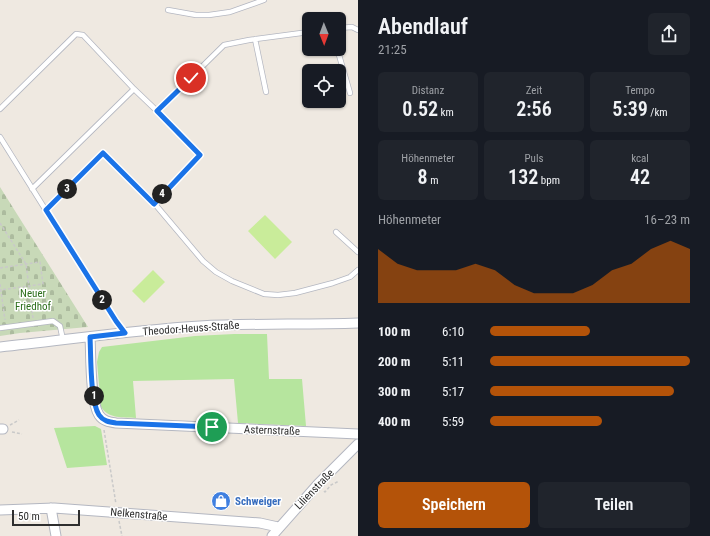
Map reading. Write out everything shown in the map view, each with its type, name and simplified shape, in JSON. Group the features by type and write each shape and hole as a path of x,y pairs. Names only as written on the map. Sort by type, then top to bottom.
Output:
{"street":[{"name":"Theodor-Heuss-Straße","path":"0,347 207,325 358,322"},
{"path":"90,337 93,392 99,416 105,421"},
{"name":"Asternstraße","path":"105,421 116,423 358,434"},
{"name":"Lilienstraße","path":"272,536 278,527 358,444"},
{"path":"51,508 56,536"},
{"name":"Nelkenstraße","path":"0,510 51,508 117,512 260,523 278,527"}],"lane":[{"path":"168,10 196,15 209,15 230,12 264,0"},
{"path":"346,27 352,27 358,30"},
{"path":"157,111 224,45 302,33"},
{"path":"0,109 76,34 83,35 200,155 154,204"},
{"path":"255,39 266,92"},
{"path":"339,56 350,93"},
{"path":"32,189 134,89"},
{"path":"0,137 125,333"},
{"path":"46,210 103,153 154,204 203,261 216,272 238,284 264,294 278,295 315,288 350,277 358,270"},
{"path":"336,232 358,252"},
{"path":"0,328 52,321 60,326 63,340"}],"path":[{"path":"0,223 26,264 34,324"},
{"path":"0,268 40,262 43,284 0,290"},
{"path":"0,284 7,327"},
{"path":"105,421 104,430 122,536"}],"green space":[{"name":"Neuer Friedhof","path":"0,187 88,327 0,336"},
{"path":"265,215 292,242 275,259 248,231"},
{"path":"153,270 165,282 144,303 132,291"},
{"path":"267,334 269,379 302,379 306,426 238,423 234,379 133,381 136,418 108,414 101,407 97,362 99,352 102,347 195,336"},
{"path":"95,426 101,429 107,465 67,468 54,428"}],"place":[{"name":"Schweiger","path":"221,501"}],"route":[{"path":"191,78 157,111 200,155 154,204 103,153 46,210 125,333 90,337 93,392 99,416 105,421 116,423 212,427"}]}
